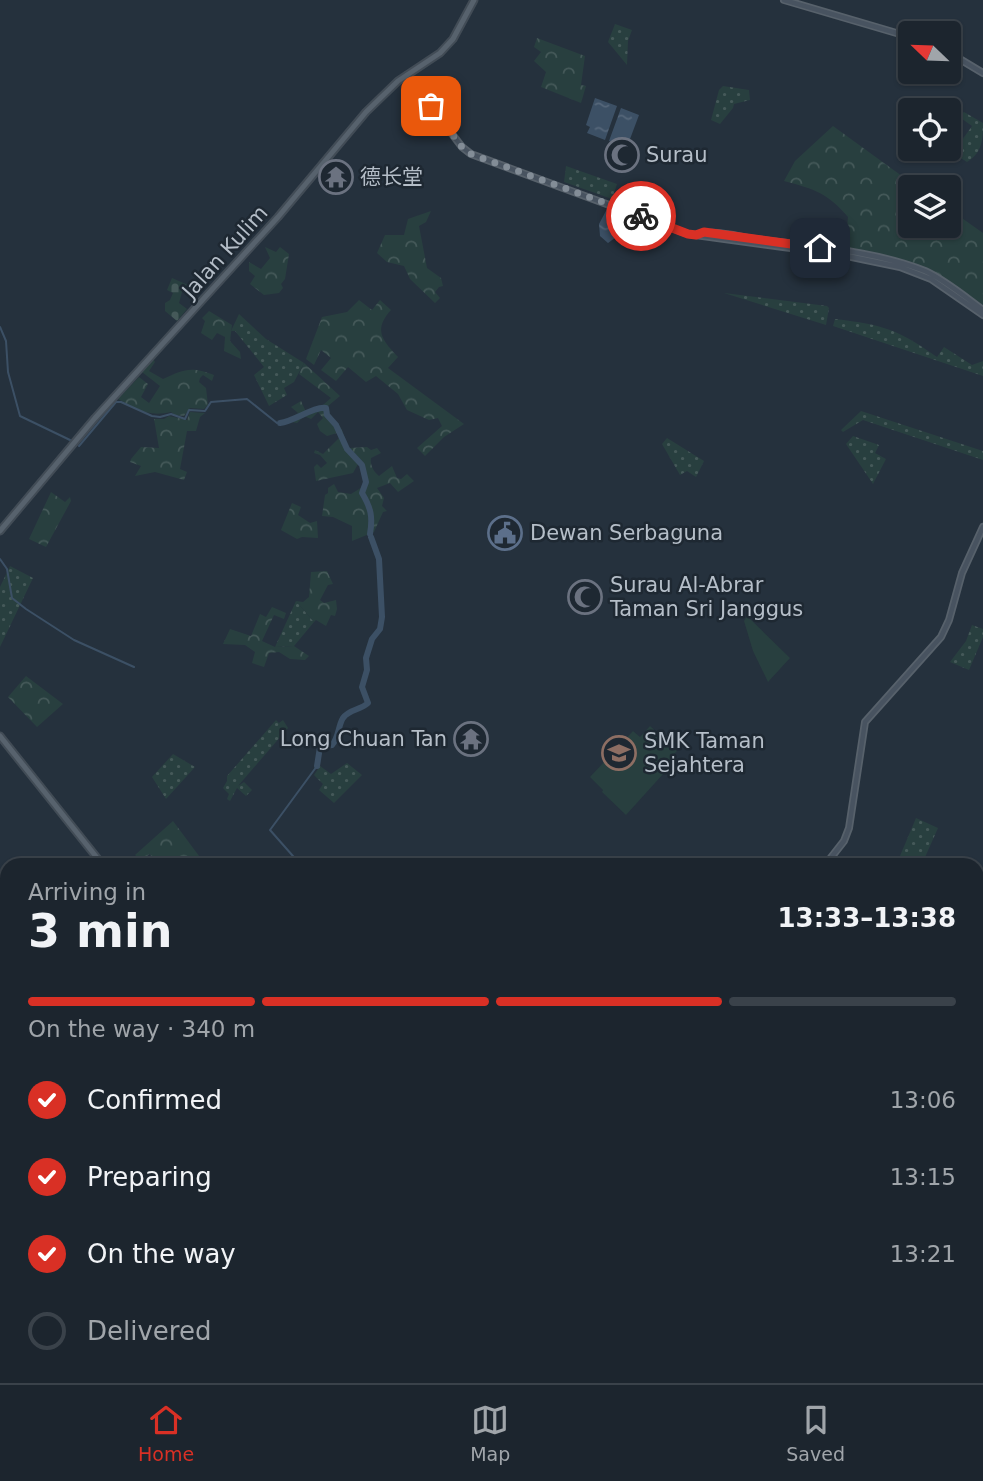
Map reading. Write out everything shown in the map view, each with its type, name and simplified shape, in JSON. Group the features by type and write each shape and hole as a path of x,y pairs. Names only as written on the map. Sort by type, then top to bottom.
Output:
{"main road":[{"name":"Jalan Kulim","path":"0,531 95,418 278,217 355,124 392,86 440,53 453,39 474,0"},
{"path":"0,736 97,858"}],"street":[{"path":"784,0 898,33"},
{"path":"961,60 983,73"},
{"path":"407,75 462,147 471,154 696,235 704,232 743,237 843,251 902,263 933,275 983,312"},
{"path":"831,858 844,841 849,828 865,722 941,637 949,620 962,573 983,527"}],"green space":[{"path":"615,24 632,30 628,41 627,65 608,42"},
{"path":"537,38 585,56 581,85 586,86 581,103 541,87 546,72 534,61 541,52 534,47"},
{"path":"723,86 749,90 750,100 734,104 720,124 711,120 719,90"},
{"path":"964,112 983,123 981,146 967,162 961,158 961,142 972,126 961,118"},
{"path":"833,126 900,175 898,175 898,238 961,238 961,217 983,233 983,305 936,273 906,261 845,249 848,217 841,209 820,193 784,181 795,161"},
{"path":"566,166 617,184 612,199 564,182"},
{"path":"431,211 426,222 419,226 427,268 441,278 443,286 435,292 440,298 435,303 410,279 404,266 387,262 377,253 385,235 404,235 408,219"},
{"path":"265,247 276,252 280,247 289,254 285,279 281,284 283,288 279,293 264,295 250,284 255,276 249,271 249,262 261,269 270,258"},
{"path":"172,278 188,285 182,292 179,303 187,309 177,321 165,311 165,303 173,293 167,290"},
{"path":"724,293 827,306 829,308 826,325"},
{"path":"359,300 372,310 380,300 391,310 381,329 384,340 398,357 388,368 464,424 444,437 425,456 417,448 442,426 438,418 429,420 407,410 398,394 376,376 366,382 348,367 336,381 321,370 331,358 321,350 314,365 306,359 322,317 347,312"},
{"path":"209,311 232,325 230,341 240,352 241,359 224,351 225,337 217,333 212,340 201,333 205,321 202,318"},
{"path":"239,314 266,339 304,363 294,382 284,388 287,395 269,406 254,375 264,367 235,331 231,331"},
{"path":"835,319 900,334 937,357 944,347 972,365 983,361 983,376 833,326"},
{"path":"153,359 155,362 149,371 163,379 188,370 214,375 212,381 203,375 199,382 206,388 208,405 204,409 190,408 184,416 171,412 144,412 118,399 139,377 148,384 141,397 149,403 160,386 142,372"},
{"path":"304,363 340,396 328,406 349,448 377,448 381,453 371,458 371,463 379,476 392,466 397,478 401,479 407,474 414,481 398,492 390,483 377,488 384,498 382,506 387,511 383,512 374,532 352,541 352,526 333,517 322,516 328,488 334,484 338,492 351,494 364,486 361,465 358,464 353,473 316,481 314,467 317,464 321,468 327,463 314,453 315,450 323,454 339,438 337,433 327,436 320,431 317,424 323,418 318,412 311,419 304,416 297,423 286,421 298,413 291,407 301,401 306,412 323,405 331,398 299,374"},
{"path":"861,411 983,451 983,460 863,420 843,432 841,430"},
{"path":"190,412 205,413 200,417 196,431 187,431 180,469 187,472 184,480 155,472 135,476 141,466 130,462 141,447 159,448 154,419 169,416 187,420"},
{"path":"853,436 879,445 875,453 886,459 873,484 846,444"},
{"path":"667,438 704,461 696,477 687,471 680,475 662,444"},
{"path":"51,492 65,502 70,497 71,501 46,547 29,539"},
{"path":"292,503 301,507 298,515 310,523 317,521 318,538 297,539 281,530"},
{"path":"10,566 33,578 0,647 0,587"},
{"path":"327,571 333,584 328,585 320,600 324,603 336,600 337,609 335,616 331,615 326,626 316,620 314,622 296,601 303,602 309,597 311,572"},
{"path":"296,601 314,622 294,646 275,647"},
{"path":"272,607 286,613 284,619 274,615 262,641 275,647 294,646 309,656 305,660 290,659 279,652 269,653 264,667 252,663 255,652 245,645 223,644 230,629 251,636 260,614 266,617"},
{"path":"747,616 790,658 768,682 753,651 744,621"},
{"path":"972,625 983,629 983,637 969,670 950,662 966,641"},
{"path":"26,676 63,704 37,727 8,697"},
{"path":"276,720 279,723 283,720 288,728 238,786 244,782 252,790 246,796 237,788 230,801 227,799 229,794 223,788 227,776"},
{"path":"650,726 677,751 670,758 674,762 626,815 590,777 633,731 640,737"},
{"path":"173,754 195,767 166,799 152,777"},
{"path":"347,763 362,775 334,803 319,790 323,784 314,775 320,766 331,774"},
{"path":"916,818 938,828 925,858 900,856"},
{"path":"173,821 201,858 152,858 150,854 139,858 135,855"}],"water":[{"path":"595,98 617,106 605,140 587,133 590,127 586,125"},
{"path":"621,108 639,115 627,147 609,141"},
{"path":"607,209 623,214 623,232 608,243 600,236 599,224"}],"waterway":[{"path":"0,327 6,341 8,372 20,416 70,440"},
{"path":"79,446 116,402 152,416 171,414 185,419 189,410 205,411 211,402 247,399 277,423"},
{"path":"280,423 316,409 326,408 327,415 336,425 347,449 362,465 366,482 362,493 370,513 370,534"},
{"path":"317,766 320,747 332,745 343,718 368,703 362,687 367,670 366,658 372,639 380,629 382,617 379,559 371,537"},
{"path":"0,559 7,569 12,598 74,640 134,667"},
{"path":"295,858 270,830 317,766"}],"way so far":[{"path":"431,106 462,147 471,154 641,216"}],"place":[{"name":"Surau","path":"622,155"},
{"name":"德长堂","path":"336,177"},
{"name":"Dewan Serbaguna","path":"505,533"},
{"name":"Surau Al-Abrar Taman Sri Janggus","path":"585,597"},
{"name":"Long Chuan Tan","path":"471,739"},
{"name":"SMK Taman Sejahtera","path":"619,753"}],"route":[{"path":"641,216 688,234 704,232 820,248"}]}
